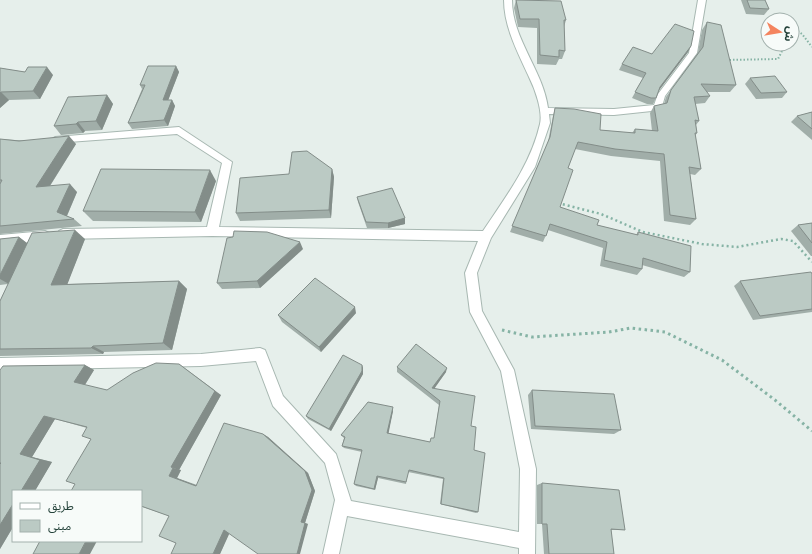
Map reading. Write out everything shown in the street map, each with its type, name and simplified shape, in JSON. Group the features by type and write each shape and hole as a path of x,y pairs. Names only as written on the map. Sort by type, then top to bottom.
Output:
{"street":[{"path":"341,507 527,547 528,469 507,370 476,312 471,273 486,236 530,167 545,123 541,92 523,54 508,15 508,0"},
{"path":"544,111 614,112 658,108 662,96 693,53 702,0"},
{"path":"42,141 179,130 227,162 212,231"},
{"path":"0,240 77,233 212,231 486,236"},
{"path":"33,250 40,236"},
{"path":"0,364 201,360 260,354 278,401 332,459 343,500 331,554"}],"path":[{"path":"800,33 812,47"},
{"path":"721,59 751,61 778,59 782,52"},
{"path":"555,202 601,214 643,232 702,244 737,246 781,239 793,240 812,262"},
{"path":"498,328 532,337 609,332 631,328 665,332 722,360 776,400 812,431"}],"building":[{"path":"516,0 561,1 566,20 564,20 565,51 559,50 559,57 540,55 539,19 520,19"},
{"path":"747,0 765,0 769,9 750,8"},
{"path":"707,22 721,25 736,85 701,84 710,96 694,97 699,121 695,120 697,133 695,133 701,169 689,167 696,219 670,215 664,154 615,149 578,142 568,168 573,170 560,207 599,220 597,225 638,235 638,232 691,246 690,272 643,258 642,269 604,260 607,242 550,224 546,236 512,226 550,137 555,108 574,109 601,114 600,130 635,133 635,129 658,131 654,106 667,103 671,90 703,47"},
{"path":"675,24 694,31 691,46 660,87 656,98 651,98 635,92 646,73 622,64 633,47 652,54"},
{"path":"148,66 176,66 163,100 172,100 164,120 128,123 145,85 140,85"},
{"path":"28,67 47,67 33,91 0,93 0,68 25,72"},
{"path":"775,76 787,92 761,93 750,78"},
{"path":"107,95 96,121 54,126 68,97"},
{"path":"812,112 812,129 797,116"},
{"path":"69,136 36,187 70,184 57,212 74,219 0,226 0,184 2,180 0,180 0,139 19,141"},
{"path":"307,151 332,169 329,210 236,213 240,178 289,174 292,152"},
{"path":"101,169 210,170 195,212 83,211"},
{"path":"392,188 405,218 388,223 366,222 357,197"},
{"path":"812,223 812,243 798,225"},
{"path":"75,230 51,285 179,281 163,343 93,346 91,348 0,349 0,301 32,233"},
{"path":"234,231 267,232 300,242 257,281 217,283 227,238 233,237"},
{"path":"19,237 0,275 0,239"},
{"path":"811,272 812,309 760,316 740,281"},
{"path":"315,278 355,307 319,347 278,315"},
{"path":"416,344 447,368 432,388 475,396 471,426 476,427 474,450 485,453 478,512 441,504 444,478 409,470 406,482 377,476 374,489 354,484 362,450 342,446 345,437 341,435 368,402 393,407 387,433 430,442 431,438 434,438 440,401 397,367"},
{"path":"343,355 362,365 362,371 329,429 306,416"},
{"path":"156,363 179,364 215,391 171,467 173,468 169,476 196,486 224,423 263,434 305,471 312,490 301,522 305,523 297,554 258,554 224,530 213,554 171,554 176,543 159,536 169,516 142,506 142,490 72,490 75,484 66,481 91,439 82,436 87,427 44,416 20,454 40,460 22,490 12,490 12,506 0,525 0,370 3,366 85,365 74,382 107,390 133,373"},
{"path":"532,390 614,394 621,430 535,426"},
{"path":"542,483 619,490 625,530 611,529 614,554 549,554 547,524 542,524"},
{"path":"39,542 85,542 79,554 33,554"}]}
